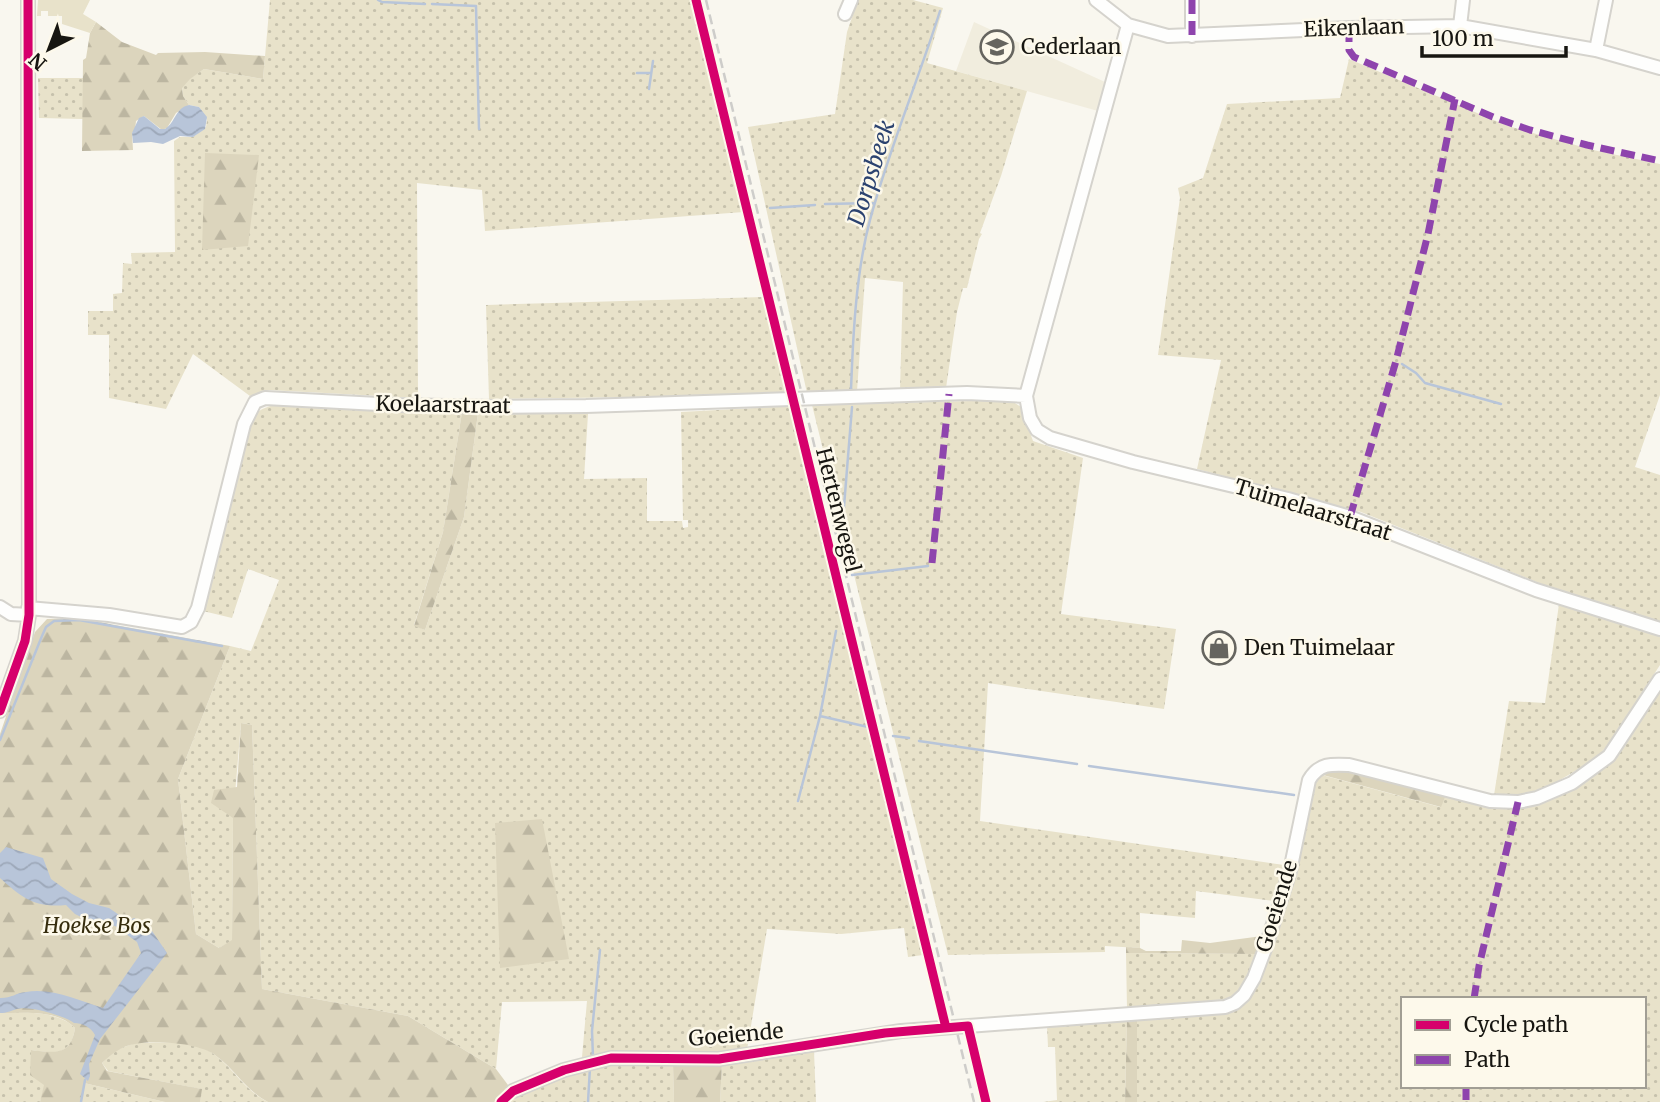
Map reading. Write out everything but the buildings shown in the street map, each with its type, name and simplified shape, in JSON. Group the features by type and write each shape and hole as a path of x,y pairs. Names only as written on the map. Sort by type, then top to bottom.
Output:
{"street":[{"path":"0,711 22,653 28,612 28,0"},
{"path":"845,14 851,0"},
{"path":"1192,0 1192,36"},
{"path":"1460,26 1464,0"},
{"path":"1596,50 1606,0"},
{"name":"Eikenlaan","path":"1097,1 1128,25 1168,36 1460,26 1596,50 1660,68"},
{"path":"1027,396 1128,25"},
{"name":"Koelaarstraat","path":"0,607 11,614 28,612 108,615 182,627 191,622 198,608 244,424 255,402 265,398 496,407 967,393 1027,396"},
{"name":"Tuimelaarstraat","path":"1027,396 1030,418 1037,430 1050,438 1350,517 1536,590 1660,629"},
{"name":"Goeiende","path":"513,1091 564,1070 611,1058 719,1059 901,1031 1225,1007 1236,1003 1254,978 1290,870 1309,780 1318,768 1335,764 1349,765 1490,801 1518,802 1537,798 1572,783 1609,756 1660,679"}],"shaded area":[{"path":"38,0 90,0 83,14 96,22 90,33 62,24 62,16 48,16 48,11 41,11 41,16 37,16"},
{"path":"270,0 694,0 744,212 485,231 482,190 417,183 418,398 269,390 250,396 193,354 166,409 109,398 109,335 88,335 88,311 113,311 113,294 122,293 123,263 132,264 131,253 175,252 174,141 180,137 193,137 206,127 207,120 199,107 189,105 183,96 182,87 204,69 263,79"},
{"path":"858,0 913,0 943,8 927,63 1027,91 980,233 982,234 967,288 963,288 946,388 900,390 903,282 865,278 857,391 807,393 748,127 835,114 847,32"},
{"name":"Cederlaan","path":"974,22 1105,82 1098,111 956,71"},
{"path":"1349,59 1508,126 1593,150 1660,164 1660,395 1635,467 1660,475 1660,624 1567,594 1361,512 1197,469 1221,360 1158,355 1180,198 1178,188 1203,178 1227,104 1340,98"},
{"path":"38,78 83,78 83,119 39,118"},
{"path":"765,297 789,395 489,399 486,305"},
{"path":"1010,400 1021,407 1033,441 1083,458 1061,614 1176,629 1164,709 988,683 980,821 1284,865 1273,901 1196,891 1195,918 1140,913 1140,948 1105,946 1105,952 948,955 812,405"},
{"path":"279,404 462,412 443,532 414,625 425,630 464,517 478,413 588,414 584,479 647,478 647,521 682,521 683,528 688,527 688,520 683,520 681,412 791,406 923,955 908,957 904,928 841,934 767,929 747,1050 623,1053 582,1057 587,1001 502,1002 496,1069 408,1016 262,989 252,725 241,723 233,818 232,941 219,948 196,934 178,779 230,646 251,651 279,580 248,569 232,618 203,611 250,420 263,409"},
{"path":"1559,604 1660,634 1660,665 1596,759 1546,788 1523,794 1494,795 1509,701 1545,703"},
{"path":"1660,689 1660,1102 1137,1102 1137,1019 1246,999 1315,778 1322,775 1440,807 1446,795 1491,807 1563,793 1587,781 1620,752"},
{"path":"1126,953 1255,954 1241,988 1225,1002 1127,1009"},
{"path":"0,1013 54,1016 75,1028 70,1044 61,1051 32,1050 45,1085 40,1102 0,1102"},
{"path":"1127,1020 1125,1102 1043,1102 1057,1100 1055,1047 1048,1047 1047,1026"},
{"path":"135,1043 187,1044 207,1050 253,1092 268,1102 200,1102 201,1089 108,1071 102,1063 116,1050"},
{"path":"814,1051 816,1102 720,1102 722,1064"},
{"path":"673,1064 674,1102 510,1102 540,1086 570,1075 605,1065"},
{"path":"84,1083 165,1102 81,1102"}],"green space":[{"path":"96,22 122,42 156,55 205,52 265,56 263,79 204,69 182,88 183,96 189,105 176,113 167,128 162,130 144,116 136,121 132,133 133,150 82,151 83,60 86,58 90,33"},
{"path":"205,153 259,155 248,246 202,250"},
{"path":"462,412 478,413 464,517 425,630 414,626 443,532"},
{"name":"Hoekse Bos","path":"77,618 230,646 178,779 196,934 219,948 232,940 233,818 211,803 214,790 237,787 241,723 252,725 262,989 408,1016 496,1069 508,1085 496,1102 268,1102 208,1051 188,1045 153,1042 125,1047 102,1063 107,1071 202,1089 200,1102 165,1102 84,1083 81,1102 40,1102 44,1085 30,1075 31,1050 54,1052 66,1048 75,1028 50,1015 0,1013 0,734 35,632 47,619"},
{"path":"1335,768 1446,795 1441,807 1323,775 1315,778 1323,770"},
{"path":"542,819 569,959 500,968 495,823"},
{"path":"1262,936 1255,954 1126,953 1126,947 1146,951 1181,951 1182,940 1210,943"},
{"path":"1137,1019 1137,1102 1125,1102 1127,1020"},
{"path":"673,1064 722,1064 720,1102 674,1102"}],"water":[{"path":"189,105 199,107 207,117 205,129 193,137 180,136 163,144 133,143 132,133 139,118 144,116 160,129 165,129 181,109"},
{"path":"6,847 43,858 51,879 72,894 89,903 109,908 128,921 134,918 148,925 167,953 100,1039 89,1064 88,1081 80,1074 95,1035 91,1030 55,1014 38,1010 23,1008 0,1013 0,998 45,991 103,1008 141,953 137,942 115,926 93,923 75,914 66,905 37,903 15,891 0,878 0,853"}],"waterway":[{"path":"378,0 425,4"},
{"path":"432,4 476,6 479,129"},
{"name":"Dorpsbeek","path":"851,390 856,304 865,240 886,167 940,11"},
{"path":"649,89 653,61"},
{"path":"637,73 651,73"},
{"path":"825,204 874,203"},
{"path":"770,208 815,205"},
{"path":"1402,364 1425,383 1501,404"},
{"name":"Dorpsbeek","path":"843,519 852,407"},
{"path":"852,575 928,566"},
{"path":"0,740 46,627 54,621 79,620 222,646"},
{"path":"798,801 820,716 836,631"},
{"path":"820,716 868,727"},
{"path":"893,736 909,738"},
{"path":"919,741 1077,764"},
{"path":"1089,766 1294,795"},
{"path":"593,1057 592,1031 600,950"},
{"path":"588,1102 590,1067"},
{"path":"81,1102 85,1080"}],"railway":[{"path":"706,0 974,1102"}],"marked path":[{"path":"1192,0 1192,36"},
{"path":"1349,28 1349,50 1354,57 1493,117 1530,130 1660,161"},
{"path":"1350,517 1396,361 1428,234 1455,99"},
{"path":"932,563 949,394"},
{"path":"1474,997 1479,966 1518,802"},
{"path":"1466,1088 1466,1102"}],"cycle path":[{"path":"0,711 25,641 29,615 28,0"},
{"name":"Hertenwegel","path":"696,0 946,1028"},
{"path":"501,1102 513,1091 564,1070 611,1058 719,1059 885,1033 968,1026 986,1102"}],"place":[{"name":"Cederlaan","path":"997,47"},
{"name":"Den Tuimelaar","path":"1219,648"}]}
